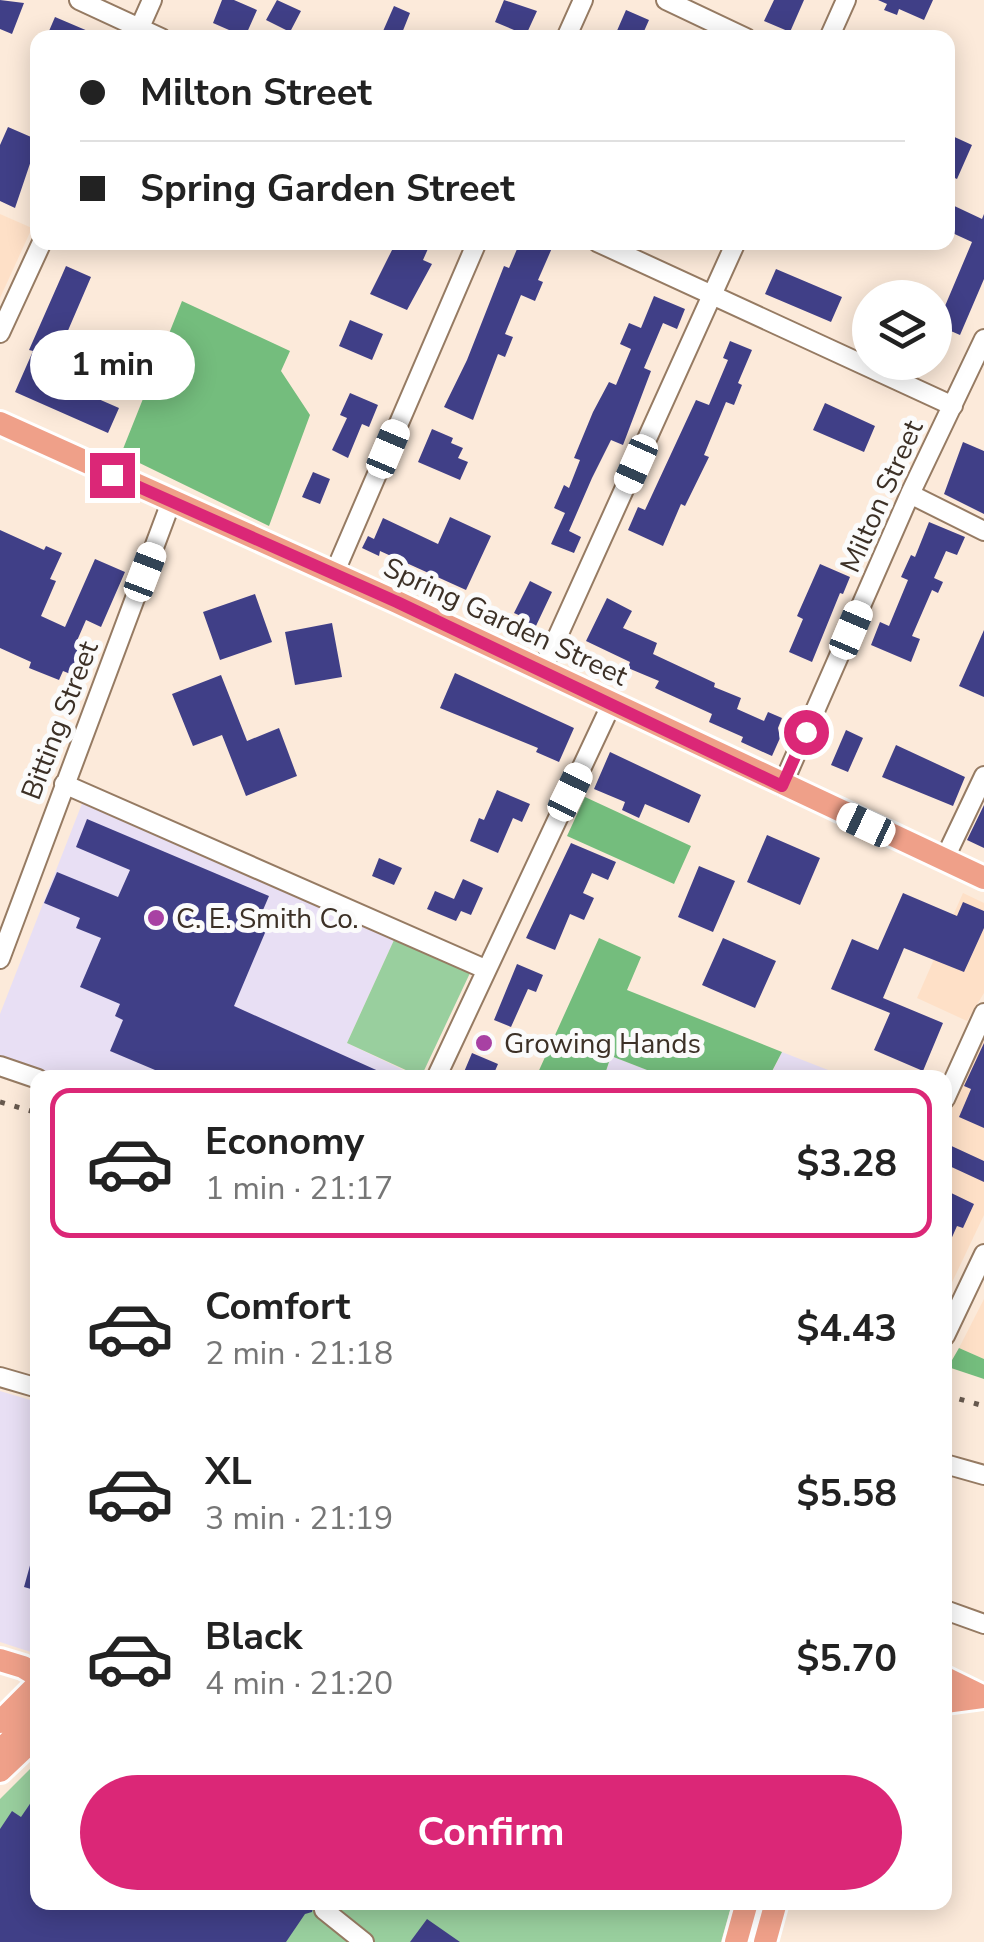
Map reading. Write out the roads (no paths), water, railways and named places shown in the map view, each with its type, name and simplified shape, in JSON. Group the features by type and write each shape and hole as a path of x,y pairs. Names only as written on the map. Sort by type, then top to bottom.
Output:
{"main road":[{"name":"Spring Garden Street","path":"0,424 334,574 984,878"},
{"path":"0,1660 30,1673"},
{"path":"952,1682 983,1697"},
{"path":"0,1722 30,1692"},
{"path":"952,1701 983,1697"},
{"path":"0,1750 30,1720"},
{"path":"0,1771 30,1743"},
{"path":"739,1941 745,1910"},
{"path":"765,1942 774,1910"}],"street":[{"path":"79,0 132,30"},
{"path":"138,30 152,0"},
{"path":"570,30 583,0"},
{"path":"666,0 729,30"},
{"path":"833,30 846,0"},
{"path":"0,334 38,250"},
{"path":"334,574 474,250"},
{"path":"614,250 953,406"},
{"path":"542,671 732,250"},
{"name":"Milton Street","path":"782,786 910,494 984,339"},
{"path":"910,494 984,531"},
{"name":"Bitting Street","path":"0,959 172,502"},
{"path":"440,1070 612,703"},
{"path":"944,860 984,776"},
{"path":"64,784 485,968"},
{"path":"952,1084 984,1013"},
{"path":"0,1066 30,1075"},
{"path":"952,1321 984,1254"},
{"path":"0,1377 30,1386"},
{"path":"952,1466 984,1475"},
{"path":"952,1613 984,1624"},
{"path":"324,1910 364,1942"}],"railway":[{"path":"0,1102 30,1111"},
{"path":"952,1397 984,1406"}],"place":[{"name":"C. E. Smith Co.","path":"156,918"},
{"name":"Growing Hands","path":"484,1043"}]}
